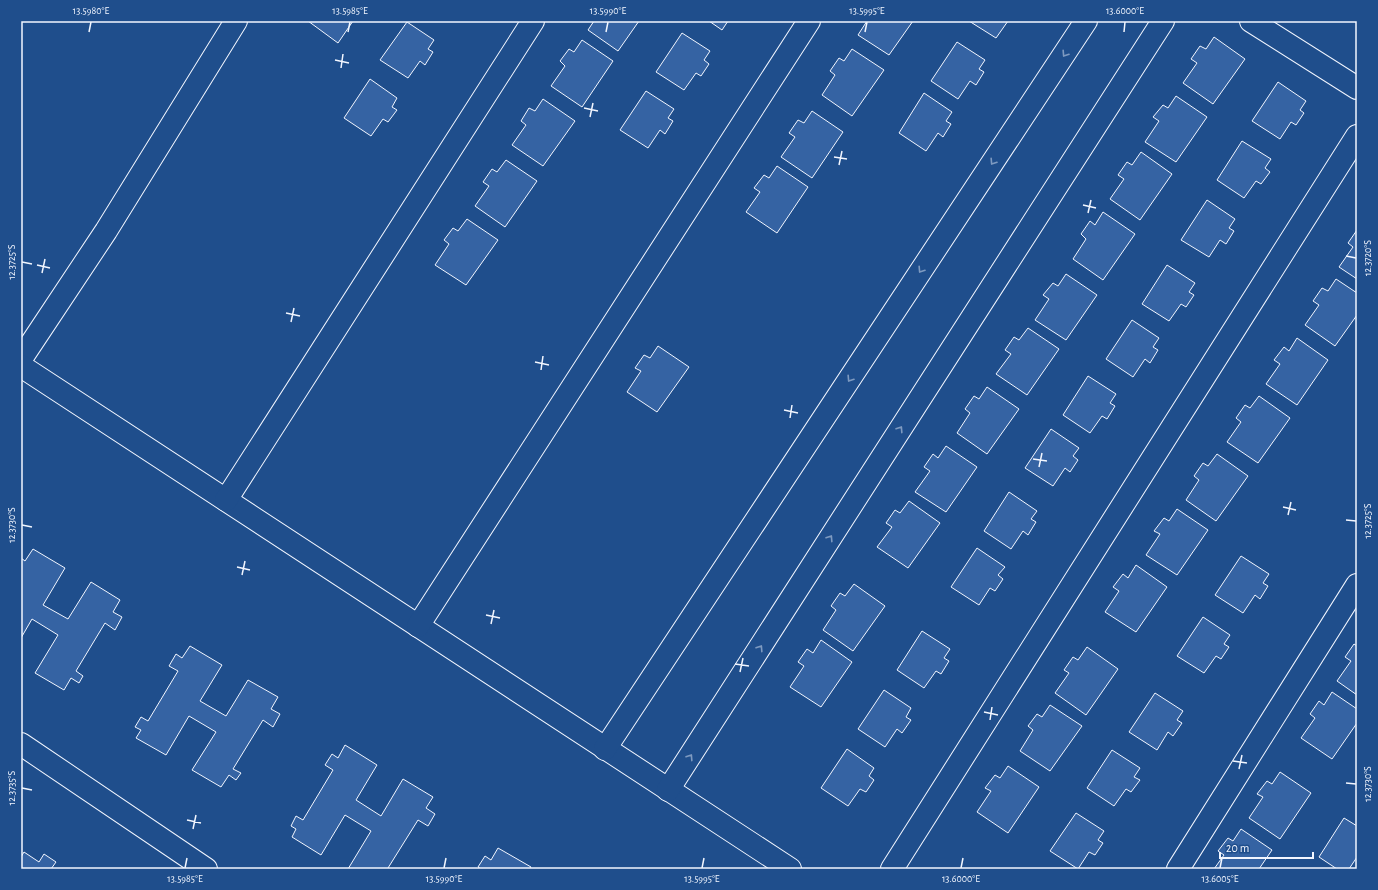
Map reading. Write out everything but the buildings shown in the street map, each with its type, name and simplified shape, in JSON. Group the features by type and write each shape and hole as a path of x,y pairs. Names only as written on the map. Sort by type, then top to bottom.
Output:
{"street":[{"path":"21,359 106,231 236,21"},
{"path":"226,500 533,21"},
{"path":"418,626 809,21"},
{"path":"605,748 1086,21"},
{"path":"668,790 1163,21"},
{"path":"1251,21 1357,88"},
{"path":"892,869 1357,136"},
{"path":"21,366 790,869"},
{"path":"1178,869 1357,585"},
{"path":"21,744 197,867"}]}
